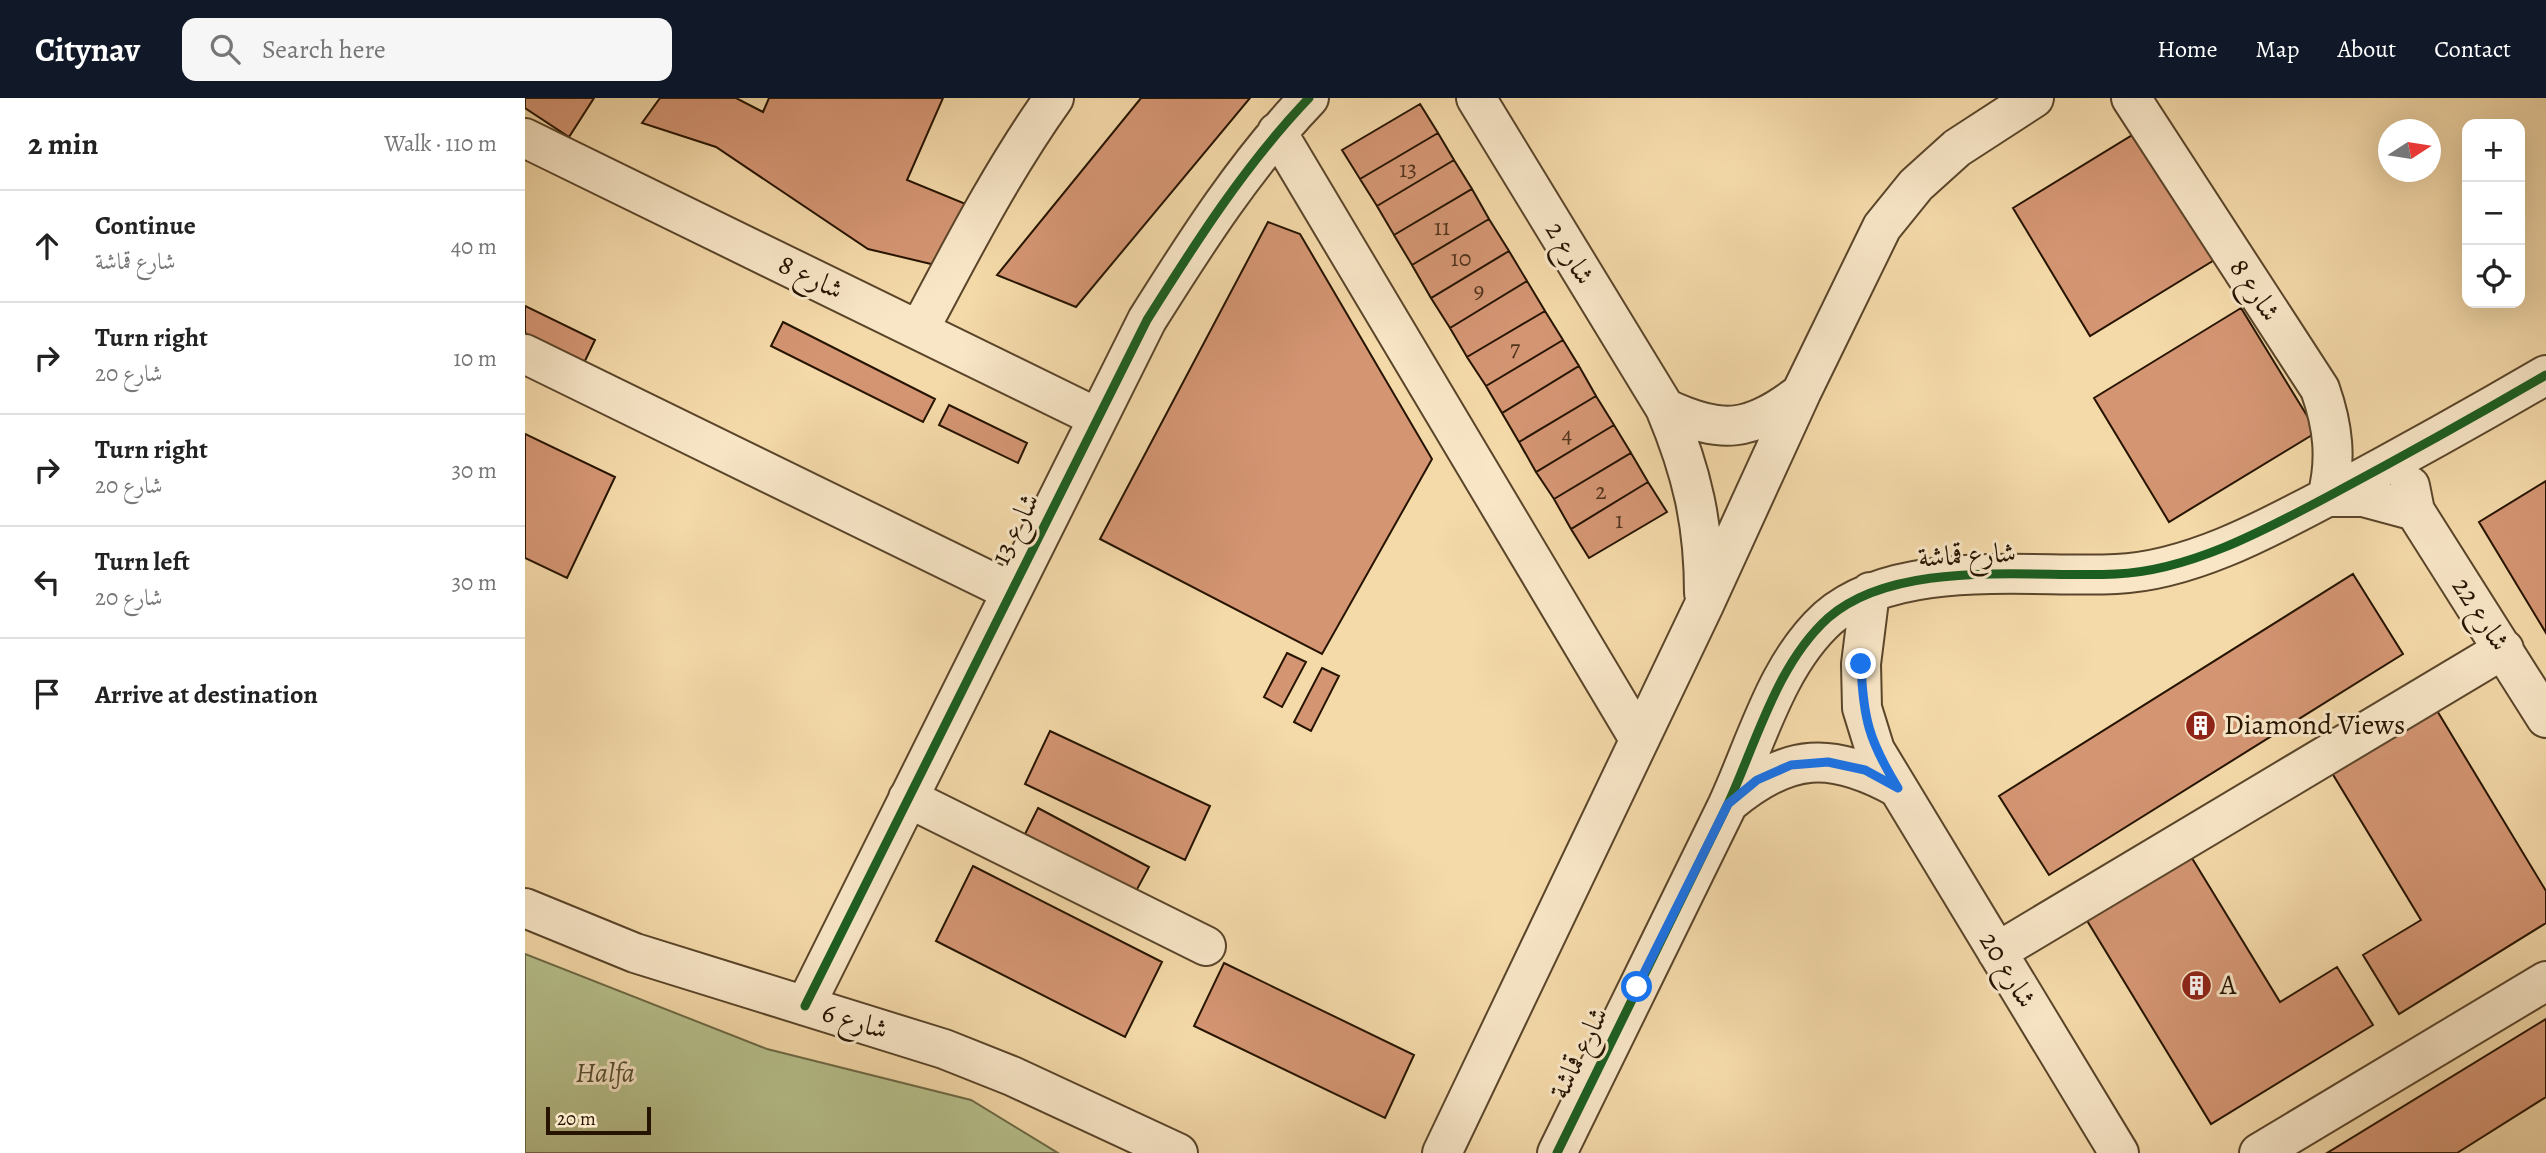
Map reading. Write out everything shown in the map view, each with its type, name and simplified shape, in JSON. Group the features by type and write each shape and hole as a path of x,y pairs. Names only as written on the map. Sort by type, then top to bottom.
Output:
{"street":[{"path":"919,330 1022,143 1054,98"},
{"name":"شارع 13","path":"805,1006 1096,417 1147,320 1204,228 1277,132 1309,98"},
{"name":"شارع 2","path":"1476,98 1665,408 1685,454 1698,503 1704,554 1703,605"},
{"path":"1442,1153 1801,393 1882,228 1916,185 1957,148 2033,98"},
{"name":"شارع 8","path":"2131,98 2320,389 2328,412 2334,449 2327,497"},
{"path":"1277,132 1639,739"},
{"name":"شارع 8","path":"525,138 1096,417"},
{"path":"525,354 1010,591"},
{"name":"شارع قماشة","path":"1557,1153 1728,804 1785,678 1808,641 1829,617 1870,592 1897,582 1989,575 2120,574 2187,560 2235,541 2408,456 2546,375"},
{"path":"1665,408 1699,424 1736,426 1771,416 1801,393"},
{"name":"شارع 22","path":"2408,456 2415,511 2546,718"},
{"path":"2327,497 2363,497 2415,511"},
{"name":"شارع 20","path":"1870,592 1861,664 1862,708 1875,750 2119,1153"},
{"path":"1997,952 2504,649"},
{"path":"1728,804 1757,780 1791,765 1828,762 1865,770 1898,788"},
{"path":"908,797 1206,946"},
{"name":"شارع 6","path":"525,908 635,953 887,1030 1011,1076 1178,1153"},
{"path":"2259,1153 2546,981"}],"green space":[{"name":"Halfa","path":"525,954 767,1049 971,1100 1058,1153 525,1153"}],"building":[{"path":"525,98 594,98 569,137 525,108"},
{"path":"660,98 736,98 763,112 769,98 943,98 907,180 973,207 948,268 868,249 716,147 642,123"},
{"path":"1141,98 1250,98 1076,307 997,275"},
{"path":"1420,104 1438,133 1360,179 1342,150"},
{"path":"2139,131 2216,259 2090,336 2013,208"},
{"path":"1438,133 1454,160 1377,206 1360,179"},
{"path":"1454,160 1472,189 1394,235 1377,206"},
{"path":"1472,189 1489,219 1412,265 1394,235"},
{"path":"1489,219 1509,251 1431,298 1412,265"},
{"path":"1268,222 1300,234 1432,459 1322,654 1100,539"},
{"path":"1509,251 1527,281 1450,328 1431,298"},
{"path":"1527,281 1545,311 1467,357 1450,328"},
{"path":"525,306 595,340 584,363 525,333"},
{"path":"2241,308 2317,432 2169,522 2094,398"},
{"path":"1545,311 1563,340 1486,386 1467,357"},
{"path":"783,322 935,399 923,422 771,346"},
{"path":"1563,340 1579,366 1502,413 1486,386"},
{"path":"1579,366 1596,396 1519,442 1502,413"},
{"path":"1596,396 1614,425 1536,472 1519,442"},
{"path":"949,405 1027,443 1018,463 939,425"},
{"path":"1614,425 1631,453 1554,499 1536,472"},
{"path":"525,434 615,477 567,578 525,558"},
{"path":"1631,453 1648,482 1571,529 1554,499"},
{"path":"2546,481 2546,633 2479,522"},
{"path":"1648,482 1667,512 1589,558 1571,529"},
{"name":"Diamond Views","path":"2353,574 2403,654 2049,875 1999,796"},
{"path":"1287,653 1306,662 1282,707 1264,697"},
{"path":"1322,668 1339,676 1311,731 1294,722"},
{"path":"2433,704 2546,891 2546,923 2399,1014 2363,955 2421,920 2329,768"},
{"path":"1050,731 1210,806 1185,860 1025,784"},
{"path":"1038,808 1149,867 1135,893 1025,834"},
{"name":"A","path":"2187,850 2280,1002 2337,967 2373,1025 2211,1124 2083,914"},
{"path":"973,866 1162,962 1125,1037 936,941"},
{"path":"1224,963 1414,1055 1385,1118 1194,1026"},
{"path":"2546,1019 2546,1097 2457,1153 2327,1153"}],"cycle path":[{"path":"805,1006 1147,320 1243,177 1309,98"},
{"path":"1557,1153 1727,806 1781,682 1794,658 1828,618 1857,599 1890,586 1927,579 1966,575 2116,574 2143,571 2199,557 2253,535 2304,509 2546,375"}],"place":[{"name":"Diamond Views","path":"2201,725"},
{"name":"A","path":"2197,985"}],"route":[{"path":"1637,987 1728,804 1757,780 1791,765 1828,762 1865,770 1898,788 1875,750 1862,708 1861,664"}]}
